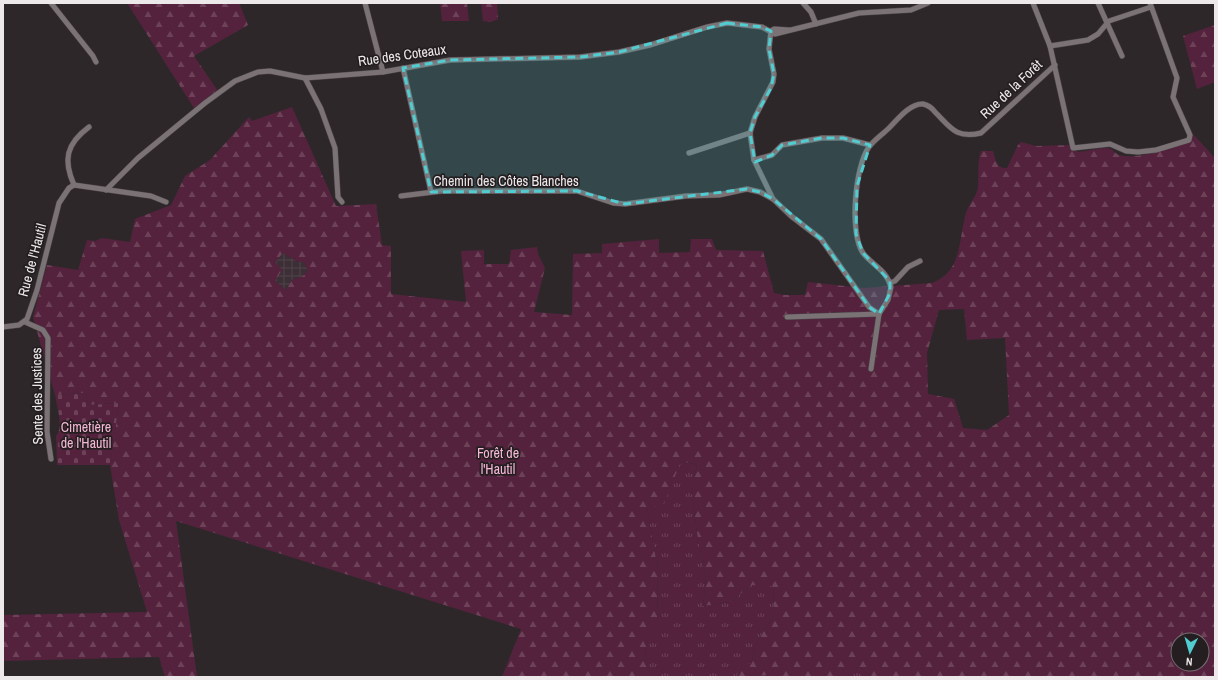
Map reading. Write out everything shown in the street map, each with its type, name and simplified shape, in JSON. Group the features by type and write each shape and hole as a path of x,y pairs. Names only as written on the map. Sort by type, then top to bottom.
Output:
{"street":[{"path":"52,3 96,62"},
{"path":"366,3 383,72"},
{"path":"803,3 811,12 816,24 864,12 911,10 920,4 928,3"},
{"path":"1033,3 1050,46 1074,148 1110,144 1126,151 1138,152 1156,150 1189,140 1190,135 1173,97 1177,78 1151,5 1108,22 1098,34 1088,40 1050,46"},
{"path":"1098,3 1108,22 1122,56"},
{"name":"Rue des Coteaux","path":"106,190 138,158 170,130 235,81 258,72 270,71 305,78 383,72 450,60 580,57 619,52 650,45 707,27 727,24 758,26 775,34 816,24"},
{"path":"771,31 769,49 773,82 755,117 750,133 754,160 773,199 791,216 821,239 869,307 879,314"},
{"name":"Rue de la Forêt","path":"890,283 883,271 863,253 857,240 856,218 858,180 865,155 870,145 912,106 922,104 930,106 956,133 970,136 980,133 994,122 1050,68 1055,65"},
{"path":"403,68 431,192"},
{"path":"305,78 321,108 335,148 338,197 342,202"},
{"path":"89,127 71,147 66,159 69,175 74,185 151,196 166,202"},
{"path":"689,153 750,133"},
{"path":"754,160 772,155 782,145 822,138 843,138 870,145"},
{"name":"Rue de l'Hautil","path":"25,322 37,290 59,203 69,188 74,185"},
{"name":"Chemin des Côtes Blanches","path":"402,196 442,190 577,191 613,203 625,204 686,196 719,195 746,189 760,192 773,199"},
{"path":"871,369 879,314 888,300 891,288 890,283 895,281 908,267 920,261"},
{"path":"787,317 879,314"},
{"path":"3,327 19,325 25,322"},
{"name":"Sente des Justices","path":"25,322 43,330 48,338 47,432 51,459"}],"highlighted area":[{"path":"727,23 762,27 771,31 769,49 774,74 771,88 755,117 750,133 755,162 772,155 782,145 822,138 843,138 870,145 857,186 856,234 863,253 890,281 890,293 879,314 869,307 821,239 773,199 760,192 747,189 625,204 577,191 431,192 403,68 450,60 580,57 619,52"}],"shaded area":[{"path":"283,253 298,262 304,262 308,270 303,276 292,280 286,290 275,281 275,262"}],"green space":[{"path":"127,3 239,3 248,25 194,56 218,91 194,108"},
{"path":"440,3 467,3 469,21 442,21"},
{"path":"481,3 497,3 498,19 491,22 483,21"},
{"path":"1215,25 1215,82 1197,89 1183,36"},
{"name":"Forêt de l'Hautil","path":"292,107 336,206 376,204 382,245 391,246 391,294 466,302 461,251 484,250 484,264 509,264 511,250 537,247 538,254 545,268 534,312 572,315 573,254 602,253 602,244 659,239 659,253 690,252 691,239 712,239 716,250 763,251 774,293 785,295 805,295 808,282 864,288 932,283 942,278 949,271 958,254 966,213 978,188 981,151 993,151 999,165 1003,168 1007,168 1018,145 1021,142 1036,146 1070,145 1078,152 1108,148 1119,155 1137,156 1168,148 1187,139 1193,134 1215,158 1215,677 872,677 861,668 854,667 848,677 771,677 769,675 737,677 738,666 751,663 758,640 774,615 773,586 751,585 731,602 703,606 706,578 698,540 691,488 697,465 681,461 664,504 647,509 658,570 657,626 647,639 645,655 651,677 502,677 521,629 176,521 197,677 165,677 159,657 3,661 3,615 147,612 119,520 110,465 119,403 88,405 86,393 55,395 33,317 47,265 78,270 87,240 95,241 102,238 130,242 135,219 171,205 185,176 210,160 249,117 252,121","holes":["283,253 298,262 304,262 308,270 303,276 292,280 286,290 275,281 282,270 275,262","964,309 967,340 1005,338 1009,415 987,430 963,428 954,399 928,394 927,353 939,310"]},
{"name":"Cimetière de l'Hautil","path":"86,393 88,405 119,403 110,465 57,465 56,436 60,427 60,422 55,395"},
{"path":"681,461 697,465 691,488 698,540 706,578 703,606 731,602 751,585 773,585 774,615 758,640 751,663 737,676 769,675 770,677 651,677 645,655 647,639 657,626 658,570 647,509 673,478"},
{"path":"854,667 861,668 872,677 848,677"}]}
